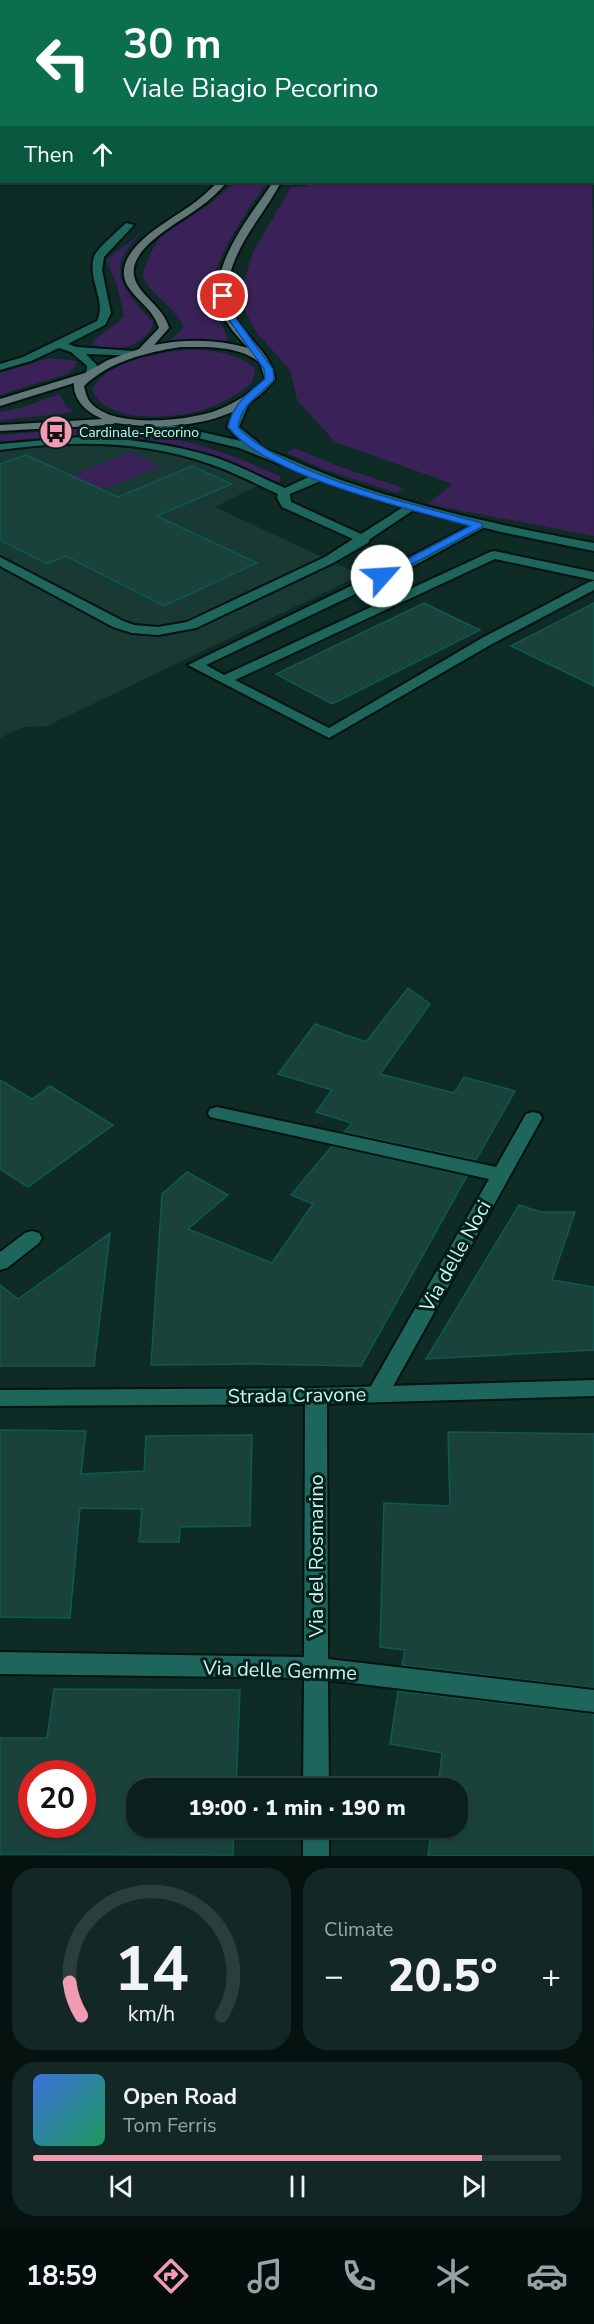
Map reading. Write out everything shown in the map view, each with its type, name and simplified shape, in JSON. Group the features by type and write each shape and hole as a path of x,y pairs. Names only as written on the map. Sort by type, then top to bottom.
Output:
{"main road":[{"path":"139,352 164,328 162,316 135,291 128,275 129,266 144,242 154,232 198,205 222,183"},
{"path":"0,428 87,422 153,424 199,418 244,401 270,380 269,369 225,309 223,296 228,259 276,183"},
{"path":"0,403 88,375 139,352 180,344 212,344 262,359"},
{"path":"88,375 78,385 87,406 107,416 129,422"}],"street":[{"path":"0,367 27,359 101,323 106,313 97,270 99,256 129,225"},
{"path":"59,344 75,350 139,352"},
{"path":"75,350 92,365 88,375"},
{"path":"244,401 233,427 242,437 271,456"},
{"path":"153,424 212,436 271,456 318,477 412,507 479,525 594,547"},
{"path":"0,447 75,441 148,446 214,461 285,492"},
{"path":"318,477 285,492 283,498 286,504 364,540"},
{"path":"0,561 118,624 132,629 158,632 191,625 329,560 364,540 412,507"},
{"path":"479,525 412,562 195,665 329,734 487,642 594,585"},
{"path":"224,680 494,555 594,576"},
{"path":"218,1113 501,1175"},
{"name":"Via delle Noci","path":"378,1393 533,1118"},
{"path":"0,1263 32,1238"},
{"name":"Strada Cravone","path":"0,1398 316,1396 594,1388"},
{"name":"Via del Rosmarino","path":"316,1396 316,1778"},
{"name":"Via delle Gemme","path":"0,1663 316,1668 594,1701"},
{"path":"316,1838 316,1856"}],"shaded area":[{"path":"234,183 266,183 232,236 213,281 214,306 228,338 224,342 170,340 180,332 183,325 142,276 150,254 160,237 210,204"},
{"path":"307,183 592,183 594,536 427,504 453,484 335,442 297,400 290,370 257,333 246,313 240,294 253,252 291,187 306,187"},
{"path":"145,230 123,256 120,268 125,288 153,323 144,338 136,343 109,349 92,344 124,316 117,285 106,260"},
{"path":"201,349 230,355 255,368 252,383 229,399 209,408 158,417 125,414 111,409 100,401 92,390 99,379 124,364 157,354"},
{"path":"49,358 76,361 76,366 67,374 0,395 0,373"},
{"path":"59,394 66,406 74,412 0,421 0,412 24,407"},
{"path":"73,429 130,432 180,440 253,464 280,476 280,481 270,480 211,455 152,441 76,436 0,442 0,435"},
{"path":"96,436 159,442 202,452 270,480 215,507 361,575 47,726 24,727 0,738 0,442 47,437"},
{"path":"294,448 340,467 403,488 397,493 323,469 287,453"},
{"path":"131,452 160,466 98,491 68,477"}],"building":[{"path":"26,455 118,497 192,466 232,484 157,516 257,563 164,606 66,556 47,564 0,540 0,464"},
{"path":"424,603 480,630 332,704 276,674"},
{"path":"594,603 594,686 511,646"},
{"path":"408,988 430,1004 380,1074 454,1093 464,1077 515,1091 476,1160 344,1132 352,1123 316,1112 332,1090 278,1074 315,1024 366,1042"},
{"path":"0,1080 32,1099 50,1086 113,1125 28,1187 0,1169"},
{"path":"332,1146 467,1176 361,1366 151,1365 162,1194 187,1172 228,1195 188,1229 272,1263 313,1204 291,1195"},
{"path":"519,1205 541,1212 575,1212 552,1280 594,1287 594,1350 426,1359"},
{"path":"110,1233 94,1366 0,1366 0,1285 18,1299"},
{"path":"0,1430 86,1431 81,1474 144,1471 146,1436 252,1435 250,1526 180,1527 179,1542 139,1542 142,1509 80,1508 70,1618 0,1617"},
{"path":"448,1432 594,1434 594,1688 402,1665 405,1650 380,1647 384,1503 450,1506"},
{"path":"54,1689 240,1690 236,1778 126,1778 126,1838 234,1838 233,1855 0,1854 0,1738 47,1738"},
{"path":"398,1691 594,1714 594,1856 428,1856 430,1838 468,1838 468,1778 439,1778 442,1753 390,1744"}],"place":[{"name":"Cardinale-Pecorino","path":"56,432"}],"route":[{"path":"223,296 225,309 269,369 270,380 244,401 234,421 233,427 242,437 271,456 318,477 400,504 479,525 382,576"}]}
